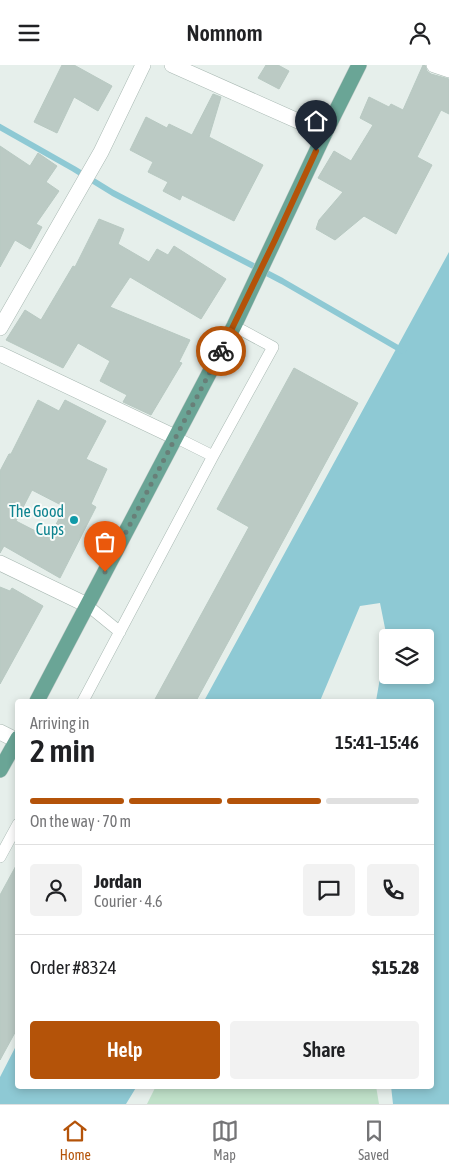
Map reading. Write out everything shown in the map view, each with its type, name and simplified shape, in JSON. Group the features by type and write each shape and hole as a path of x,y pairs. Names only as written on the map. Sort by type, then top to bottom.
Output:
{"main road":[{"path":"38,699 234,326 359,65"},
{"path":"0,770 15,744"}],"street":[{"path":"0,328 102,152 143,65"},
{"path":"172,65 325,133"},
{"path":"434,65 449,70"},
{"path":"0,354 175,437"},
{"path":"0,563 87,605"},
{"path":"0,732 15,739"}],"lane":[{"path":"84,699 272,347 234,326"},
{"path":"175,437 213,456"},
{"path":"87,605 120,632"},
{"path":"0,857 15,830"}],"green space":[{"path":"154,1089 376,1089 379,1104 147,1104"}],"water":[{"path":"449,252 449,1104 393,1104 391,1089 434,1089 434,699 376,699 379,684 434,684 434,629 385,629 380,603 360,606 321,699 205,699"},
{"path":"15,1048 15,1089 135,1089 126,1104 0,1104 0,1077"}],"building":[{"path":"62,65 74,65 112,86 98,111 74,97 57,133 34,122"},
{"path":"266,65 278,65 289,71 279,89 258,78"},
{"path":"423,65 431,74 449,79 449,114 441,110 417,157 432,165 396,234 364,216 335,240 316,229 319,220 343,192 318,178 334,151 351,161 373,125 360,118 369,97 389,107 391,104 403,110"},
{"path":"213,94 221,97 209,137 263,165 234,221 182,195 180,200 163,191 168,182 148,172 153,162 130,150 146,117 167,128 169,124 192,135"},
{"path":"0,146 30,166 38,153 57,166 46,182 59,191 36,224 42,227 30,249 15,240 0,267"},
{"path":"99,219 124,229 118,244 149,262 157,249 168,255 174,246 226,279 201,319 130,277 110,307 190,340 179,362 182,363 151,415 123,402 127,395 100,381 110,361 78,343 63,368 6,340 25,310 41,320 73,266 75,267"},
{"path":"294,368 358,403 197,699 155,699 249,527 217,509"},
{"path":"38,400 59,411 65,400 106,421 86,459 107,469 91,504 96,507 60,578 4,546 0,553 0,471 9,454 11,454","holes":["32,490 65,507 49,538 16,521"]},
{"path":"0,587 10,591 12,588 43,606 0,684"},
{"path":"15,868 15,1032 0,1060 0,895"}],"waterway":[{"path":"0,127 113,193 282,281 403,351"}],"way so far":[{"path":"105,572 221,351"}],"place":[{"name":"The Good Cups","path":"74,520"}],"route":[{"path":"221,351 316,151"}]}
